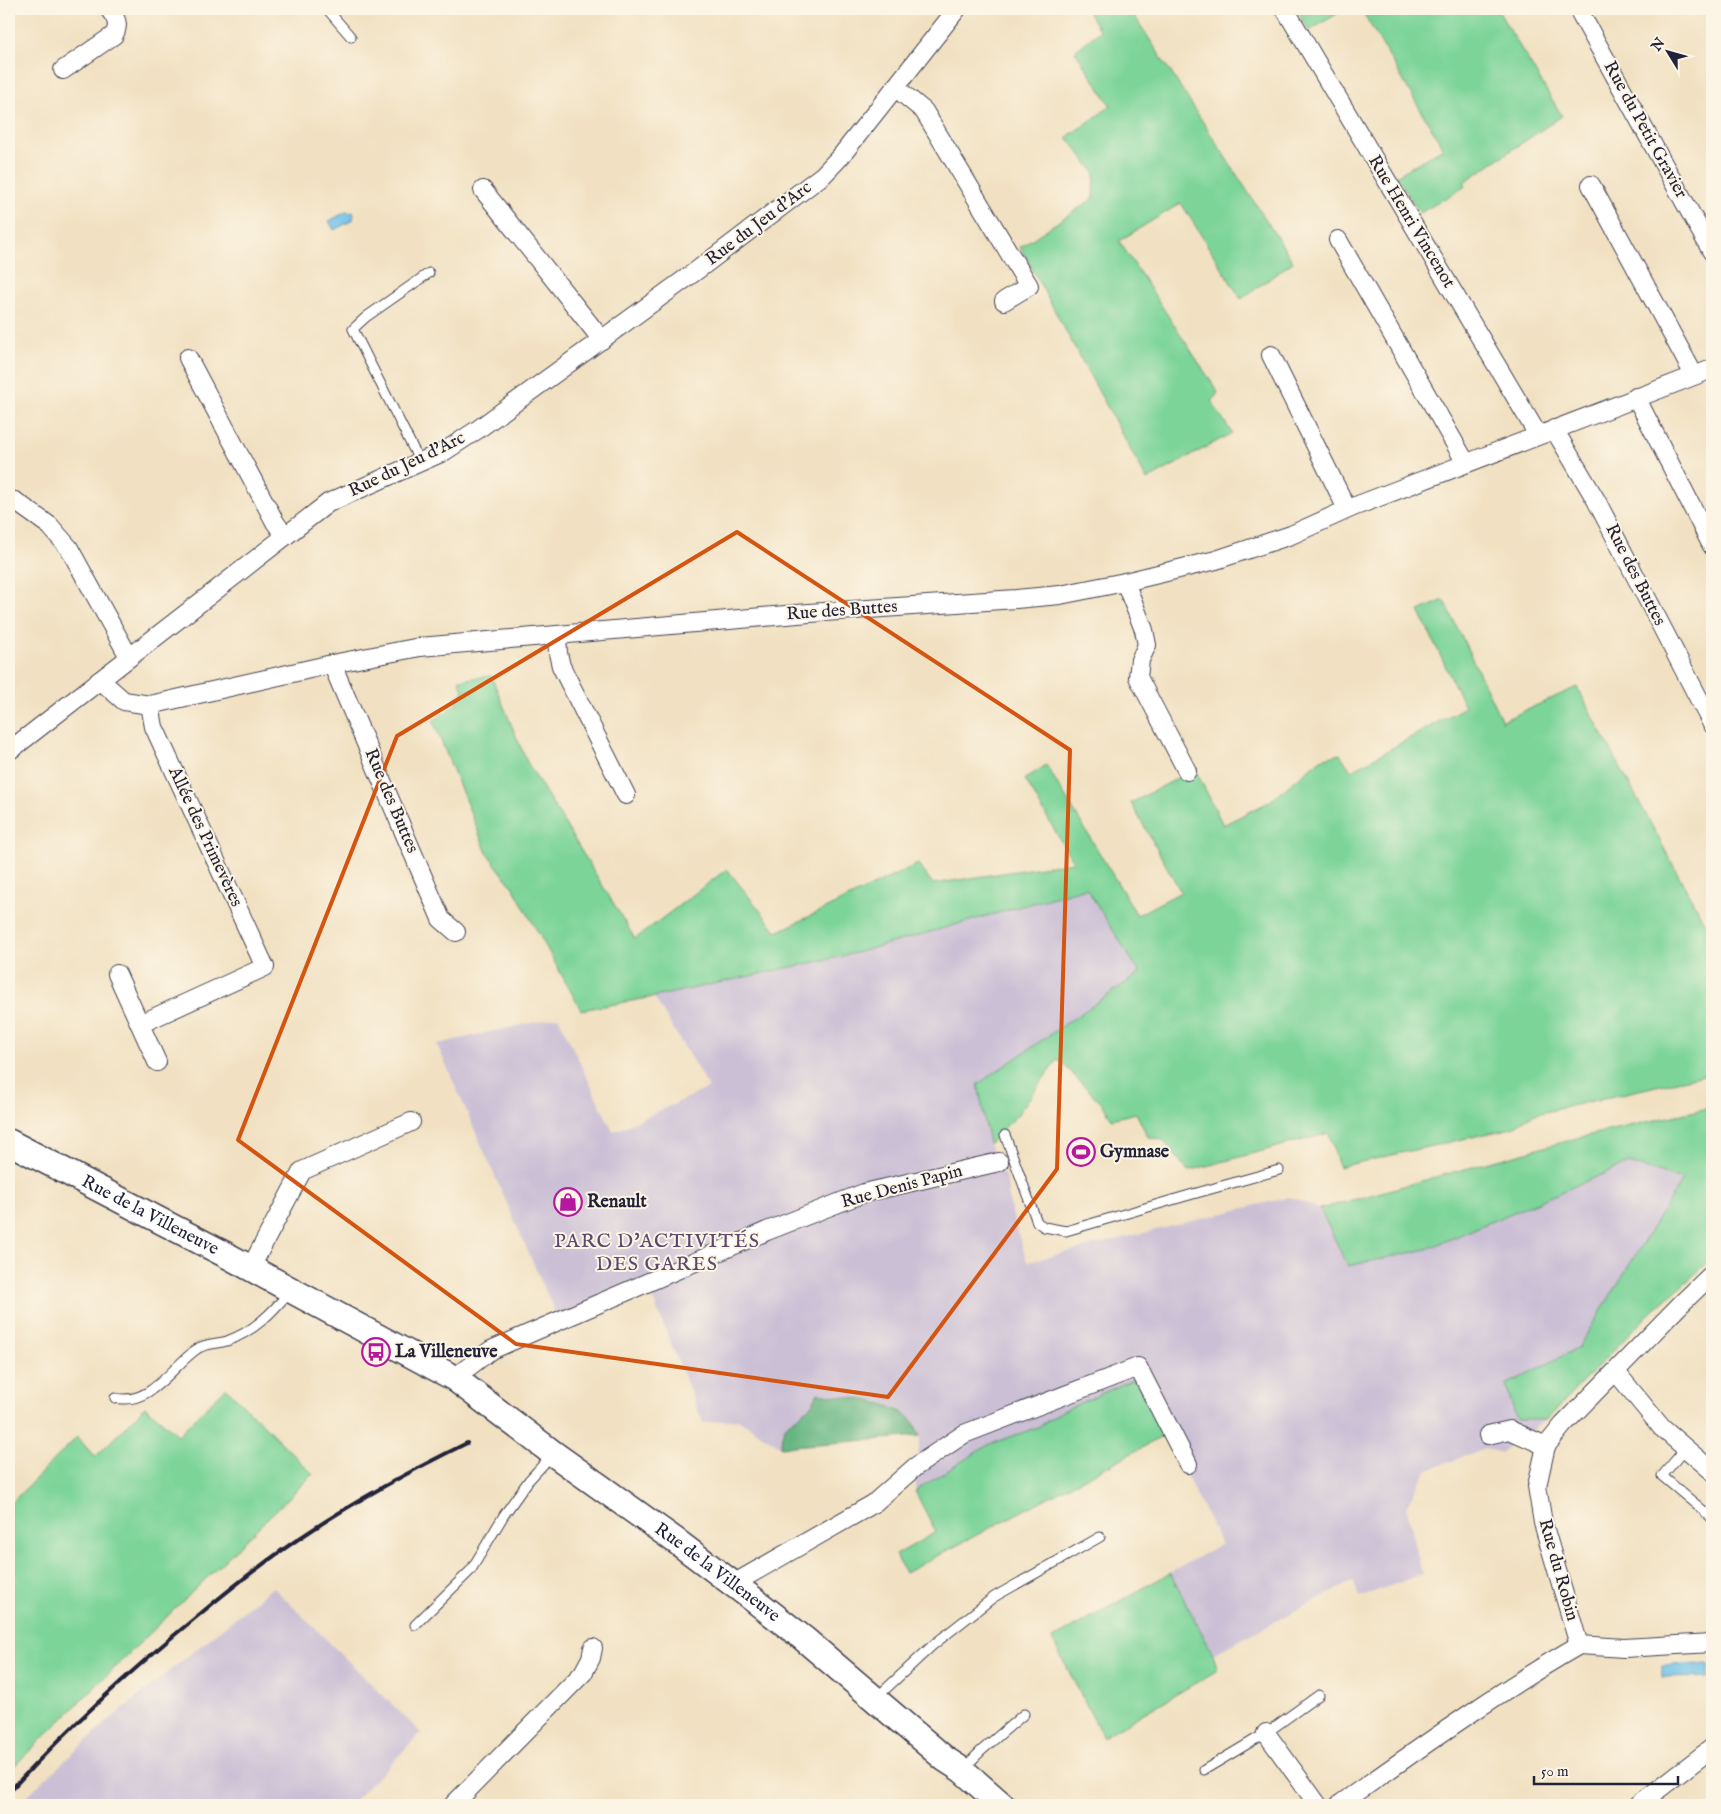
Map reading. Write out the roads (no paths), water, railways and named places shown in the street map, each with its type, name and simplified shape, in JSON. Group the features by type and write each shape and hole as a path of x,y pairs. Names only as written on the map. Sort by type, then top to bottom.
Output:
{"main road":[{"name":"Rue de la Villeneuve","path":"9,1142 454,1378 554,1454 676,1541 803,1638 1002,1805"}],"street":[{"path":"63,70 114,35 117,29 116,18 109,9"},
{"name":"Rue du Jeu d'Arc","path":"9,751 328,503 420,462 477,430 602,340 823,175 841,156 957,9"},
{"name":"Rue Henri Vincenot","path":"1285,9 1538,435"},
{"name":"Rue du Petit Gravier","path":"1578,9 1712,252"},
{"path":"895,87 924,110 1029,286 1004,301"},
{"path":"1591,185 1694,375"},
{"path":"483,190 602,340"},
{"path":"1338,240 1466,463"},
{"path":"1270,355 1348,509"},
{"path":"188,358 275,522 285,536"},
{"name":"Rue des Buttes","path":"100,680 124,701 150,705 332,664 420,647 809,613 1060,595 1125,582 1226,557 1291,535 1348,509 1712,369"},
{"path":"1636,397 1712,546"},
{"name":"Rue des Buttes","path":"1554,429 1596,500 1712,724"},
{"path":"15,501 50,526 69,548 129,657"},
{"path":"1125,582 1144,630 1147,645 1140,660 1138,677 1187,771"},
{"path":"557,636 561,666 626,796"},
{"name":"Rue des Buttes","path":"332,664 441,919 456,932"},
{"name":"Allée des Primevères","path":"140,1024 264,966 154,727 150,705"},
{"path":"117,974 157,1062"},
{"path":"250,1269 302,1171 411,1122"},
{"name":"Rue Denis Papin","path":"454,1378 491,1350 767,1231 864,1193 1006,1159"},
{"name":"Rue du Robin","path":"1339,1805 1519,1682 1579,1646 1543,1523 1537,1486 1546,1446 1563,1425 1712,1274"},
{"path":"733,1584 873,1504 915,1467 964,1434 1138,1367 1188,1464"},
{"path":"1616,1372 1662,1428 1684,1449 1712,1471"},
{"path":"1488,1436 1510,1430 1546,1446"},
{"path":"1579,1646 1624,1648 1712,1643"},
{"path":"454,1805 583,1673 591,1658 593,1648"},
{"path":"1266,1733 1318,1805"},
{"path":"1638,1805 1712,1748"}],"lane":[{"path":"327,9 352,37"},
{"path":"420,462 353,329 366,317 429,273"},
{"path":"1005,1135 1006,1159 1037,1222 1044,1227 1066,1232 1279,1170"},
{"path":"115,1398 126,1400 138,1398 162,1382 199,1348 225,1342 246,1333 265,1318 290,1290"},
{"path":"1684,1449 1662,1476 1712,1518"},
{"path":"415,1626 471,1570 504,1515 529,1480 554,1454"},
{"path":"875,1699 932,1645 994,1597 1100,1537"},
{"path":"1204,1770 1266,1733 1320,1695"},
{"path":"962,1770 1024,1714"}],"water":[{"path":"348,211 349,213 354,213 353,220 334,230 329,221"},
{"path":"1707,1664 1708,1677 1662,1678 1662,1665"}],"railway":[{"path":"9,1792 77,1722 125,1678 255,1570 350,1506 408,1473 467,1443"}],"place":[{"name":"Gymnase","path":"1081,1152"},
{"name":"Renault","path":"568,1202"},
{"name":"La Villeneuve","path":"376,1352"}],"district":[{"name":"PARC D'ACTIVITÉS DES GARES","path":"657,1252"}]}
